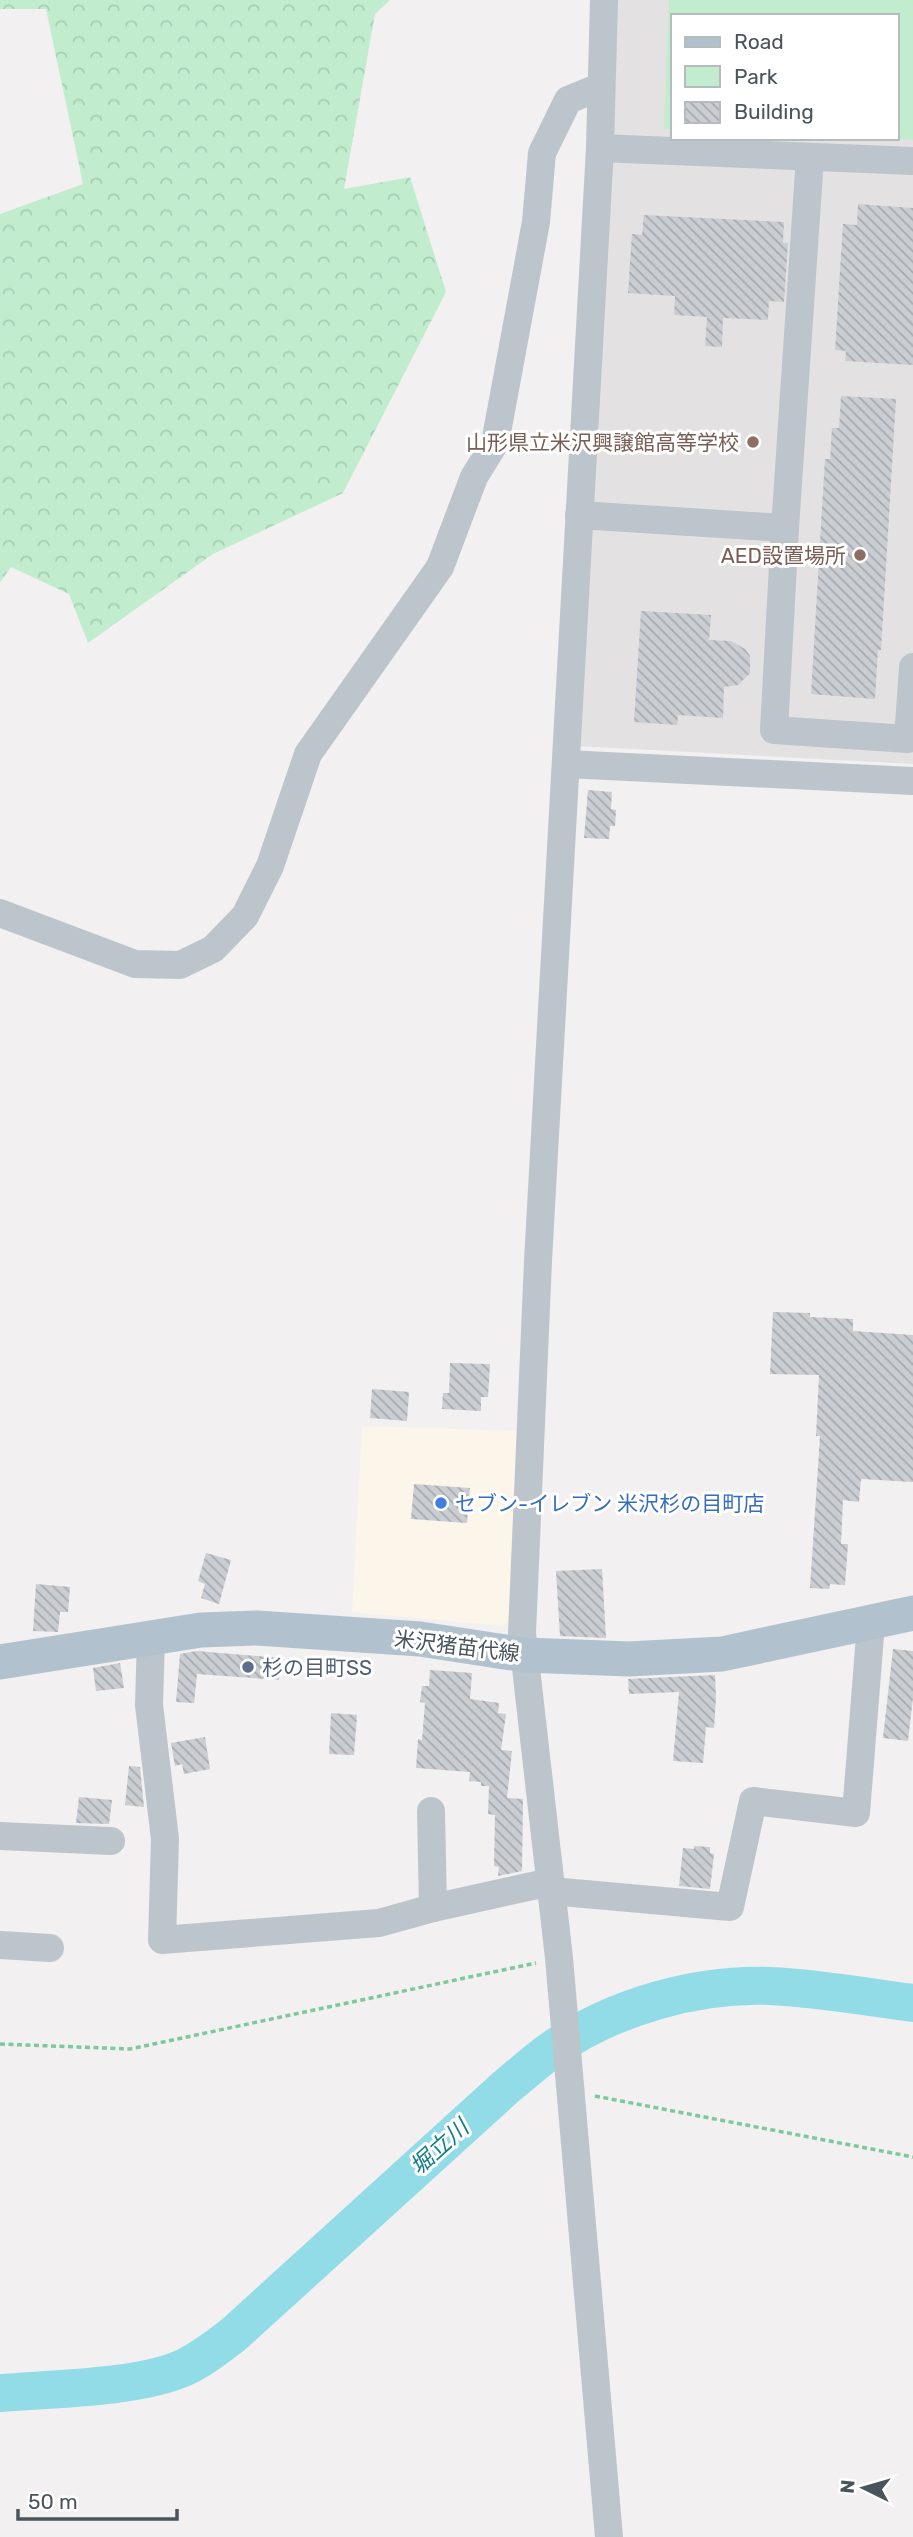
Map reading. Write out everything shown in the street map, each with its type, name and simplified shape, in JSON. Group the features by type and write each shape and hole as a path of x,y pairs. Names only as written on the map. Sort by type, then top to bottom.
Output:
{"main road":[{"name":"米沢猪苗代線","path":"0,1662 201,1630 257,1629 419,1639 525,1655 629,1659 722,1654 913,1613"}],"street":[{"path":"604,0 600,148 538,1261 522,1633 559,1958 609,2537"},
{"path":"0,913 135,964 180,965 213,949 245,916 270,866 308,754 440,567 474,477 495,443 536,222 542,153 568,100 600,87"},
{"path":"600,148 913,161"},
{"path":"810,156 774,730 908,739 913,667"},
{"path":"579,515 785,528"},
{"path":"566,764 913,781"},
{"path":"151,1637 149,1705 165,1839 162,1940 379,1923 433,1908 551,1886 730,1907 753,1801 856,1813 872,1623"},
{"path":"431,1811 433,1908"},
{"path":"0,1836 111,1841"},
{"path":"0,1945 50,1948"}],"path":[{"path":"0,2044 130,2049 559,1958"},
{"path":"569,2079 913,2157"}],"shaded area":[{"name":"山形県立米沢興譲館高等学校","path":"616,0 913,0 913,764 577,746"},
{"path":"362,1426 524,1431 514,1616 503,1626 352,1612"}],"green space":[{"path":"0,0 390,0 375,14 344,189 410,177 446,292 343,493 213,554 88,643 69,594 11,567 0,582 0,214 83,184 46,9 0,9"},
{"path":"669,0 913,0 913,140 899,139 899,14 671,14 671,129 664,129"}],"building":[{"path":"858,204 913,208 913,365 845,361 846,351 835,350 843,224 857,225"},
{"path":"644,215 784,222 783,243 788,243 784,302 769,301 768,320 723,318 722,347 705,346 707,317 674,315 675,296 628,293 632,234 642,235"},
{"path":"841,396 896,399 881,650 878,650 875,699 811,694 825,459 830,459 832,428 839,428"},
{"path":"641,611 711,615 709,640 731,641 745,649 750,656 750,673 738,685 724,687 723,718 678,715 677,725 634,722"},
{"path":"588,790 612,792 611,809 616,810 615,826 610,826 609,839 584,838"},
{"path":"773,1312 810,1313 810,1317 853,1319 853,1331 913,1335 913,1482 861,1479 859,1502 843,1500 841,1544 848,1544 845,1585 830,1584 829,1589 810,1588 820,1436 816,1436 819,1375 770,1374"},
{"path":"450,1363 490,1364 488,1397 481,1397 481,1411 442,1409 443,1393 449,1393"},
{"path":"372,1389 409,1392 407,1421 370,1418"},
{"name":"セブン-イレブン 米沢杉の目町店","path":"414,1484 470,1488 467,1523 411,1519"},
{"path":"206,1553 231,1560 219,1604 201,1598 205,1584 198,1581"},
{"path":"602,1569 606,1638 560,1636 556,1571"},
{"path":"36,1584 70,1587 68,1612 60,1612 58,1632 33,1631"},
{"path":"893,1649 913,1651 913,1698 908,1741 883,1738"},
{"path":"196,1651 281,1658 279,1680 197,1674 194,1703 176,1702 180,1654"},
{"path":"120,1663 124,1688 96,1691 93,1668"},
{"path":"430,1670 472,1673 470,1699 499,1703 498,1713 506,1714 501,1750 512,1751 507,1798 523,1799 522,1871 498,1876 499,1867 494,1866 495,1815 488,1814 489,1786 469,1781 470,1772 416,1768 418,1739 422,1740 425,1703 420,1702 422,1686 429,1686"},
{"path":"715,1675 714,1728 706,1727 703,1763 673,1761 679,1692 629,1694 628,1679"},
{"path":"331,1713 357,1715 354,1755 329,1754"},
{"path":"205,1737 210,1769 184,1774 182,1764 175,1766 171,1743"},
{"path":"129,1766 140,1767 144,1807 125,1805"},
{"path":"79,1797 112,1800 109,1824 76,1823"},
{"path":"694,1846 710,1847 710,1853 714,1854 710,1889 679,1886 683,1848 694,1849"}],"waterway":[{"name":"堀立川","path":"0,2393 143,2380 183,2368 209,2353 233,2335 535,2062 602,2021 657,2001 742,1986 806,1989 913,2003"}],"place":[{"name":"山形県立米沢興譲館高等学校","path":"753,442"},
{"name":"AED設置場所","path":"860,555"},
{"name":"セブン-イレブン 米沢杉の目町店","path":"441,1503"},
{"name":"杉の目町SS","path":"248,1667"}]}
